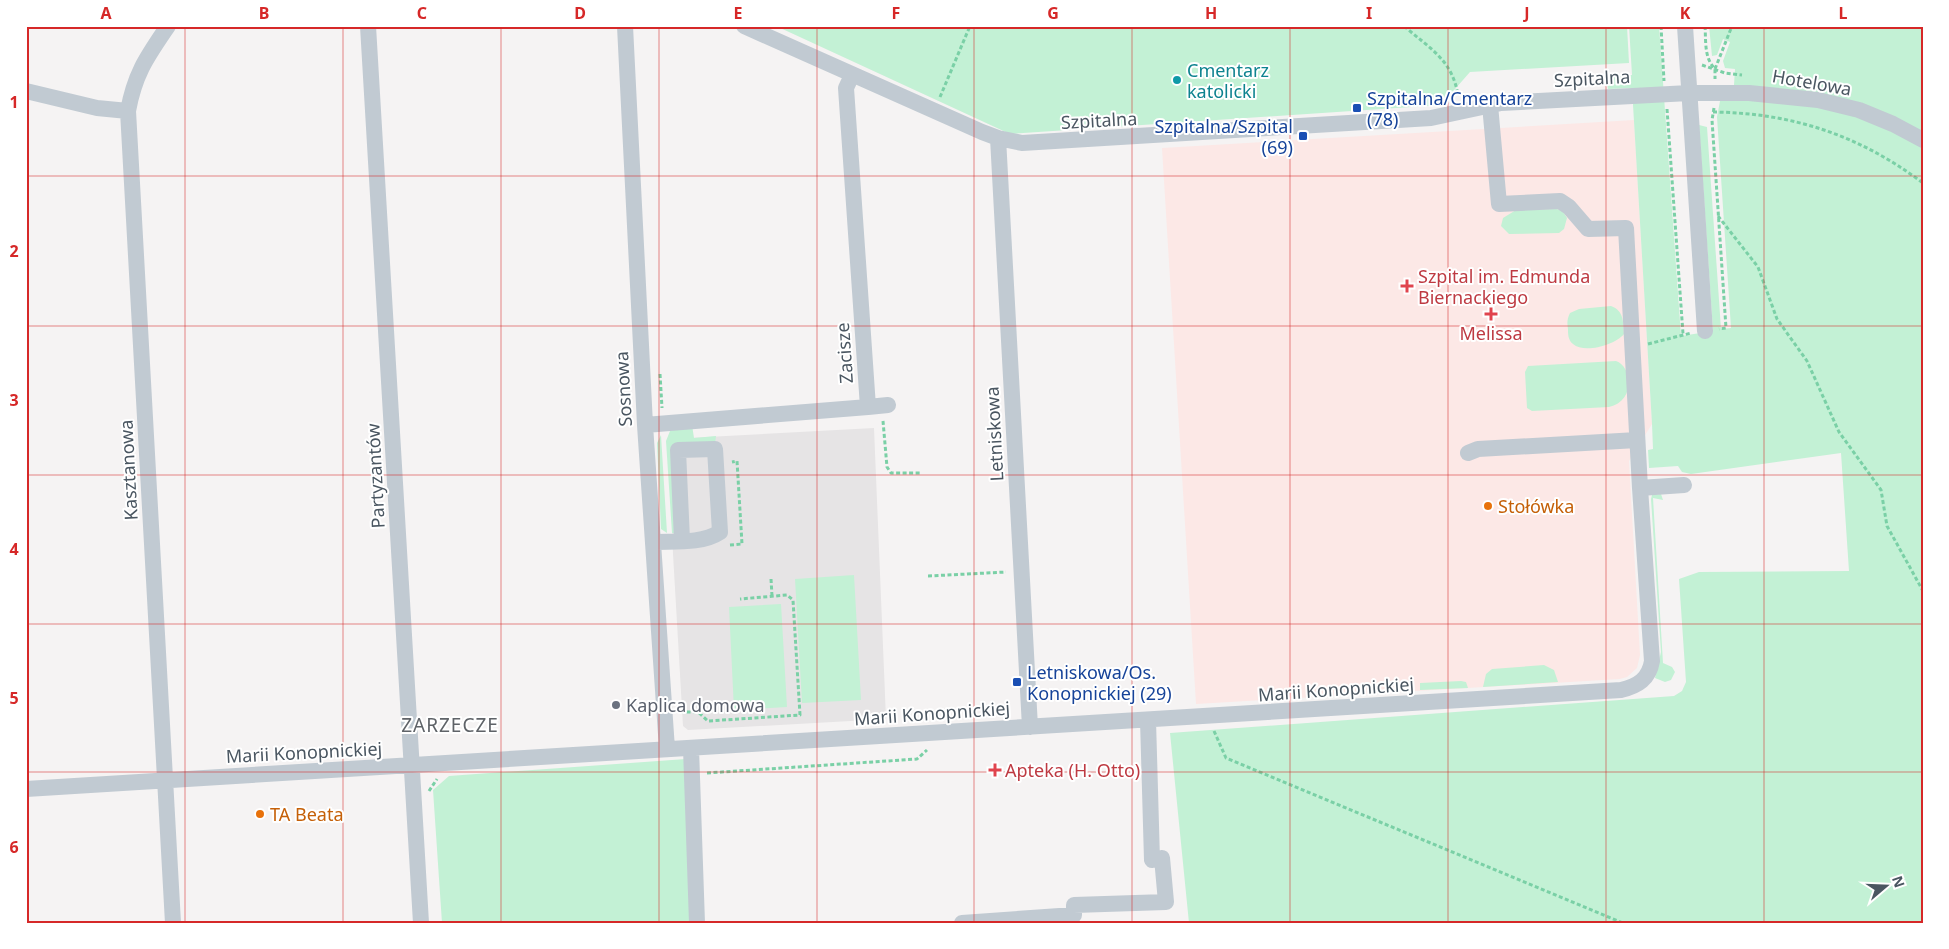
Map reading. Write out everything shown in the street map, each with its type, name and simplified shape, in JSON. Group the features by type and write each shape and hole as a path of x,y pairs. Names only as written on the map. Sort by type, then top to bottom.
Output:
{"street":[{"name":"Kasztanowa","path":"168,26 143,64 133,85 128,111 173,923"},
{"name":"Partyzantów","path":"368,26 422,923"},
{"name":"Sosnowa","path":"625,26 645,424 667,749"},
{"name":"Szpitalna","path":"744,26 933,111 998,138 1022,143 1431,118 1490,105 1689,93"},
{"path":"1684,26 1705,332"},
{"name":"Zacisze","path":"645,424 879,406 846,88 852,75"},
{"path":"26,91 97,108 128,111"},
{"name":"Hotelowa","path":"1689,93 1758,93 1818,100 1859,110 1893,124 1923,140"},
{"name":"Marii Konopnickiej","path":"26,789 1207,717 1612,690 1637,685 1648,675 1652,654 1637,440 1626,228 1588,229 1560,201 1499,204 1490,105"},
{"name":"Letniskowa","path":"998,138 1030,727"},
{"path":"1468,454 1478,449 1637,440"},
{"path":"654,542 711,538 720,532 715,449 678,450 682,540"},
{"path":"1640,488 1684,485"},
{"path":"962,923 1074,915 1074,905 1166,902 1162,858 1152,860 1148,720"},
{"path":"691,748 697,923"}],"path":[{"path":"933,111 970,26"},
{"path":"1404,26 1446,61 1454,76 1460,112"},
{"path":"1662,26 1664,95 1669,122 1683,334"},
{"path":"1705,26 1707,56 1709,63 1715,69"},
{"path":"1633,345 1648,344 1683,334 1726,328 1713,112 1715,69 1732,26"},
{"path":"1713,112 1754,114 1837,133 1863,145 1923,183"},
{"path":"1718,216 1758,266 1777,319 1807,362 1839,432 1881,490 1887,526 1923,592"},
{"path":"879,406 887,467 891,473 922,473"},
{"path":"928,576 1022,572"},
{"path":"771,578 772,596"},
{"path":"679,712 698,712 708,721 800,715 793,600 787,595 740,598"},
{"path":"679,702 680,718"},
{"path":"1207,717 1226,758 1623,923"},
{"path":"692,774 917,759 926,750 935,749"}],"shaded area":[{"name":"Szpital im. Edmunda Biernackiego","path":"1634,120 1652,424 1629,461 1640,655 1637,668 1627,677 1620,679 1196,704 1162,148"},
{"path":"874,428 886,719 688,730 683,726 673,554 669,439"}],"green space":[{"name":"Cmentarz katolicki","path":"776,26 1627,26 1629,63 1470,72 1441,105 1010,134"},
{"path":"1629,26 1659,26 1681,336 1713,331 1699,125 1707,127 1721,329 1731,328 1717,117 1720,101 1733,101 1735,69 1725,68 1723,61 1730,42 1723,39 1717,55 1712,56 1709,26 1923,26 1923,923 1189,923 1170,733 1674,696 1682,691 1686,682 1679,579 1699,572 1849,571 1841,453 1691,474 1682,472 1678,466 1649,468 1648,450 1653,449 1652,424 1632,88 1608,89 1606,77 1632,75"},
{"path":"1516,210 1562,210 1567,218 1564,229 1559,233 1509,234 1501,226 1503,218"},
{"path":"1611,306 1622,317 1624,334 1620,338 1607,345 1592,348 1578,347 1571,342 1567,325 1570,313 1579,309"},
{"path":"1616,361 1622,364 1626,370 1629,384 1623,399 1617,404 1609,407 1532,411 1527,408 1525,372 1528,366"},
{"path":"692,425 694,438 716,436 715,444 672,446 674,533 672,533 666,441 670,431"},
{"path":"661,435 667,533 661,529 657,443"},
{"path":"1661,494 1663,500 1653,498 1663,663 1672,667 1675,672 1671,680 1665,682 1655,678 1661,652 1651,499 1652,495"},
{"path":"854,575 861,700 802,703 795,579"},
{"path":"781,604 787,707 734,710 729,607"},
{"path":"1544,665 1554,670 1558,682 1483,687 1486,674 1492,669"},
{"path":"1466,682 1468,688 1420,690 1420,683"},
{"path":"686,759 691,923 442,923 433,790 449,776"}],"place":[{"name":"Cmentarz katolicki","path":"1177,80"},
{"name":"Szpitalna/Cmentarz (78)","path":"1357,108"},
{"name":"Szpitalna/Szpital (69)","path":"1303,136"},
{"name":"Szpital im. Edmunda Biernackiego","path":"1407,286"},
{"name":"Melissa","path":"1491,314"},
{"name":"Stołówka","path":"1488,506"},
{"name":"Letniskowa/Os. Konopnickiej (29)","path":"1017,682"},
{"name":"Kaplica domowa","path":"616,705"},
{"name":"Apteka (H. Otto)","path":"995,770"},
{"name":"TA Beata","path":"260,814"}],"district":[{"name":"ZARZECZE","path":"450,725"}]}
